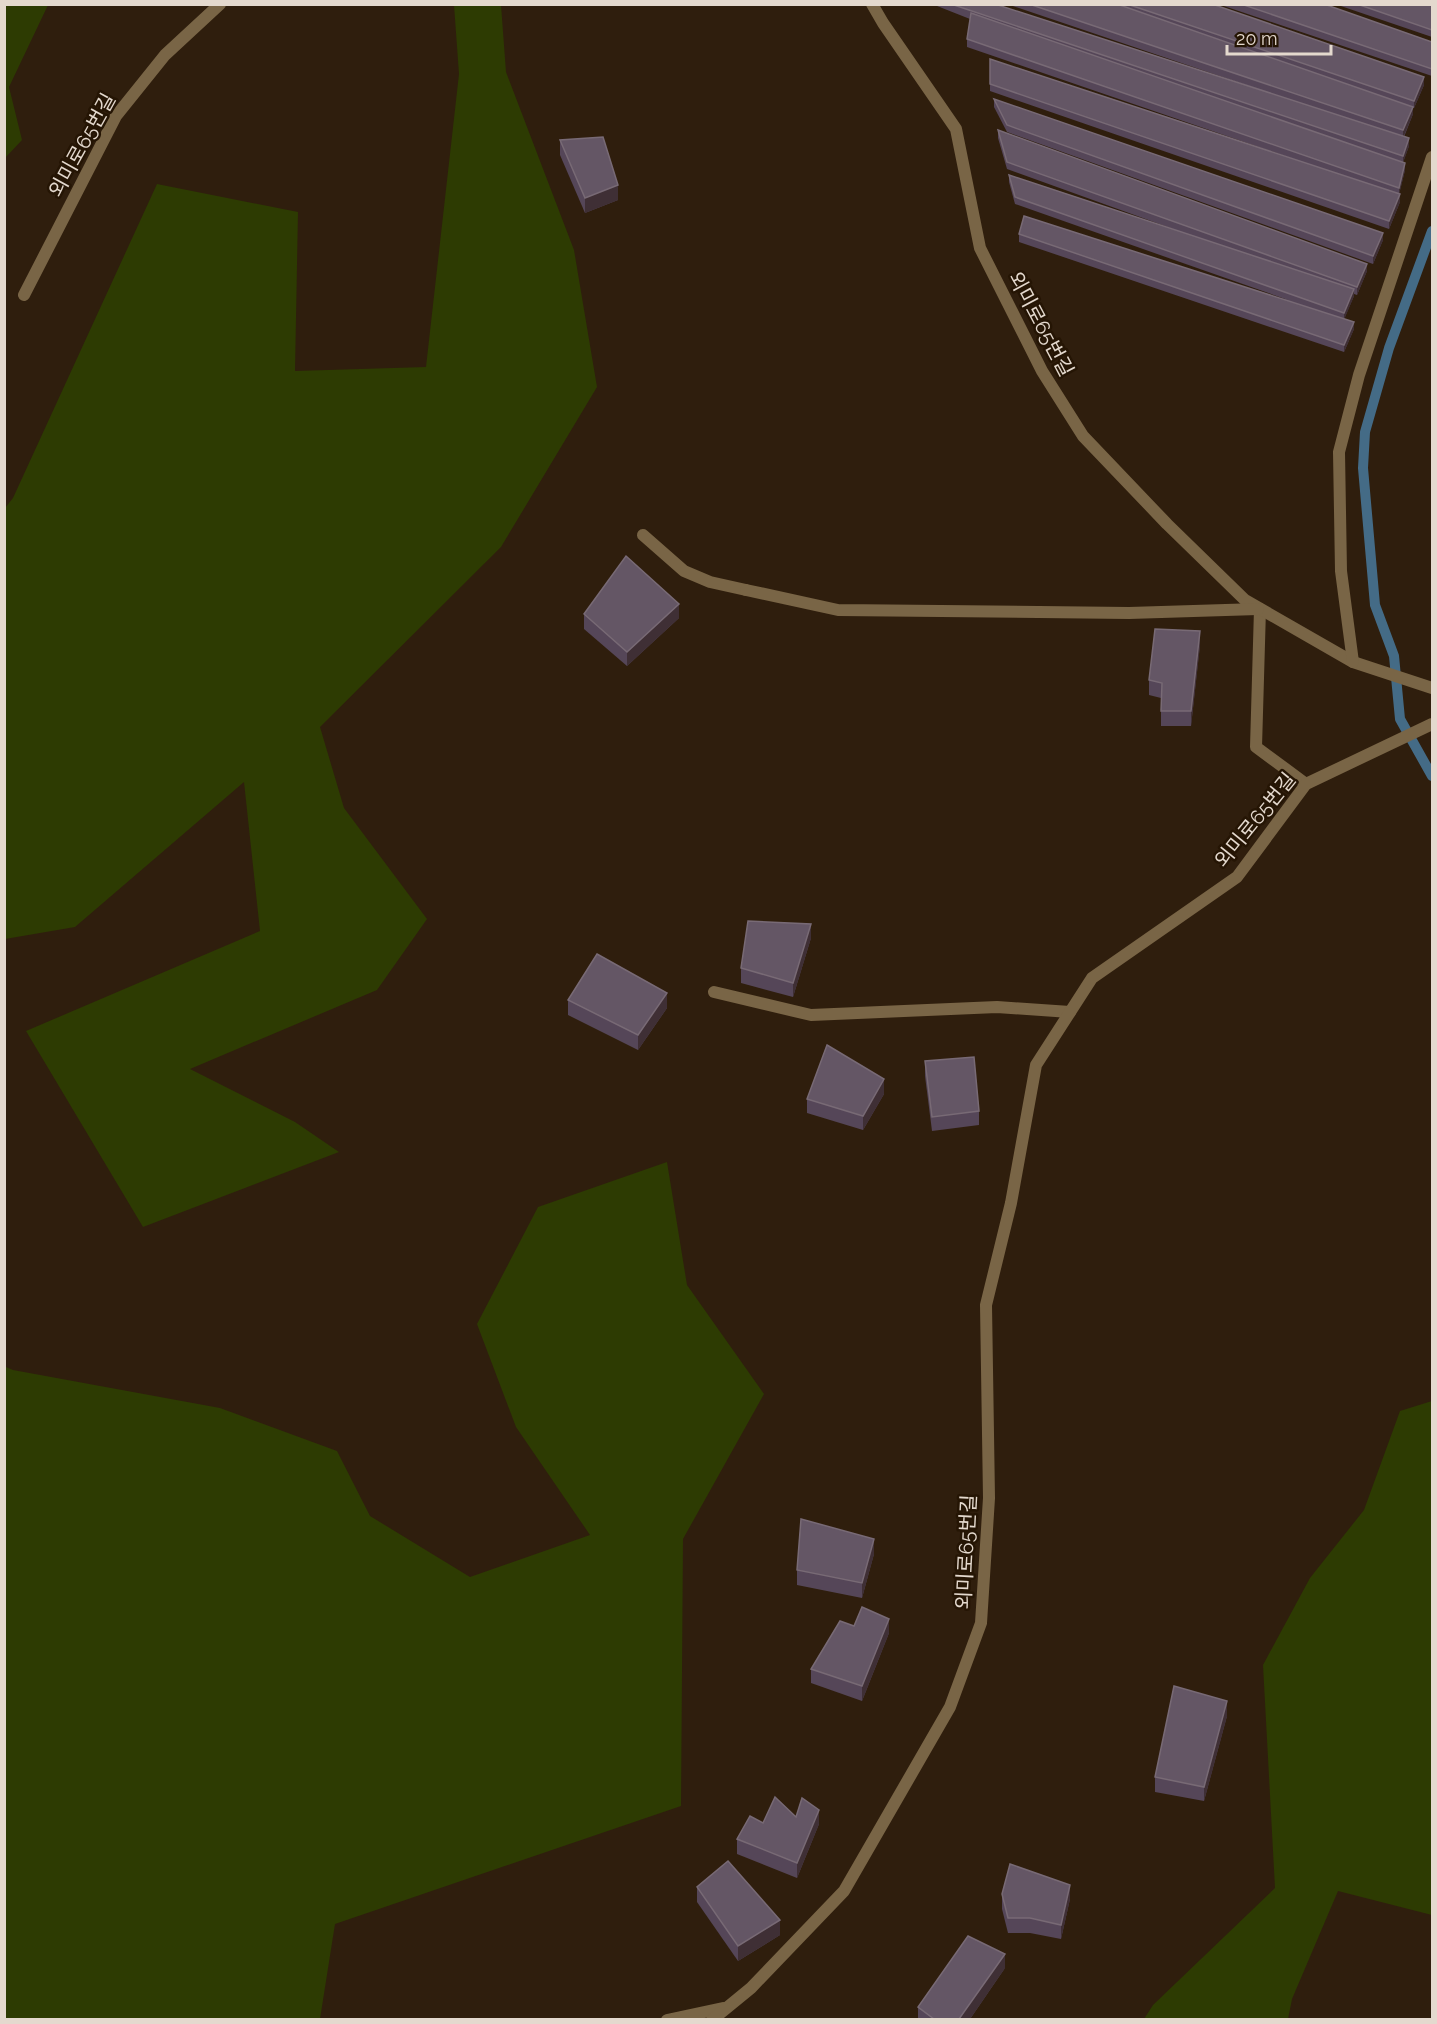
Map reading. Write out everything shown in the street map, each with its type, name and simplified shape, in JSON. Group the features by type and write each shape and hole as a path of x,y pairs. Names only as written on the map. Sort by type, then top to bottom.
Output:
{"street":[{"name":"외미로65번길","path":"24,295 116,116 165,55 220,4"},
{"name":"외미로65번길","path":"872,4 956,129 980,248 1042,371 1083,436 1167,524 1245,600 1353,662 1432,688"},
{"path":"1353,662 1341,571 1340,452 1359,375 1432,157"},
{"path":"643,535 684,571 710,582 838,610 1130,613 1260,609 1256,747 1306,783"},
{"name":"외미로65번길","path":"712,2019 751,1988 844,1891 950,1707 981,1623 989,1498 986,1305 1011,1203 1036,1065 1092,978 1238,877 1306,783 1429,726"},
{"path":"714,992 811,1015 997,1007 1070,1012"},
{"path":"667,2019 724,2008"}],"green space":[{"path":"5,4 48,5 9,87 22,140 5,158"},
{"path":"454,5 501,5 506,72 574,250 597,387 501,547 320,727 344,808 427,919 377,990 190,1069 295,1122 339,1152 143,1227 26,1031 260,931 244,782 75,927 5,939 5,508 13,498 157,184 298,212 295,371 426,367 459,74"},
{"path":"667,1162 687,1285 764,1394 683,1539 681,1806 335,1924 320,2019 5,2019 5,1356 6,1367 13,1370 220,1408 337,1451 370,1516 470,1577 590,1535 516,1427 477,1324 538,1207"},
{"path":"1432,1401 1432,1915 1338,1891 1292,1999 1288,2019 1144,2019 1153,2005 1275,1888 1263,1665 1310,1578 1364,1510 1400,1411"}],"building":[{"path":"951,4 995,4 1409,138 1403,156"},
{"path":"1029,4 1117,4 1413,107 1403,130"},
{"path":"1127,4 1212,4 1424,77 1414,101"},
{"path":"1241,4 1324,4 1432,42 1432,69"},
{"path":"1357,4 1432,4 1432,30"},
{"path":"971,13 1405,163 1399,188 967,39"},
{"path":"990,59 1400,194 1389,221 990,84"},
{"path":"994,99 1383,233 1373,256 1007,125"},
{"path":"998,130 1367,264 1357,287 1007,162"},
{"path":"603,137 618,185 585,198 560,140"},
{"path":"1009,175 1354,289 1344,313 1015,197"},
{"path":"1024,216 1354,322 1344,345 1019,234"},
{"path":"626,556 679,604 627,652 584,614"},
{"path":"1155,629 1200,631 1191,711 1161,711 1162,683 1149,680"},
{"path":"748,921 811,924 793,983 741,968"},
{"path":"597,954 667,993 638,1035 568,1000"},
{"path":"827,1045 884,1079 863,1116 807,1099"},
{"path":"974,1057 979,1111 932,1117 925,1061"},
{"path":"801,1519 874,1539 862,1583 797,1570"},
{"path":"862,1607 889,1619 862,1686 811,1669 840,1621 854,1626"},
{"path":"1174,1686 1227,1701 1204,1787 1155,1777"},
{"path":"775,1797 796,1817 802,1798 819,1810 797,1863 737,1839 750,1816 763,1823"},
{"path":"728,1861 780,1920 738,1946 697,1887"},
{"path":"1010,1864 1070,1885 1061,1925 1030,1918 1008,1918 1002,1894"},
{"path":"968,1936 1005,1954 959,2019 934,2019 918,2007"}],"waterway":[{"path":"1432,231 1389,348 1365,432 1363,468 1375,605 1394,656 1400,719 1432,776"}]}
